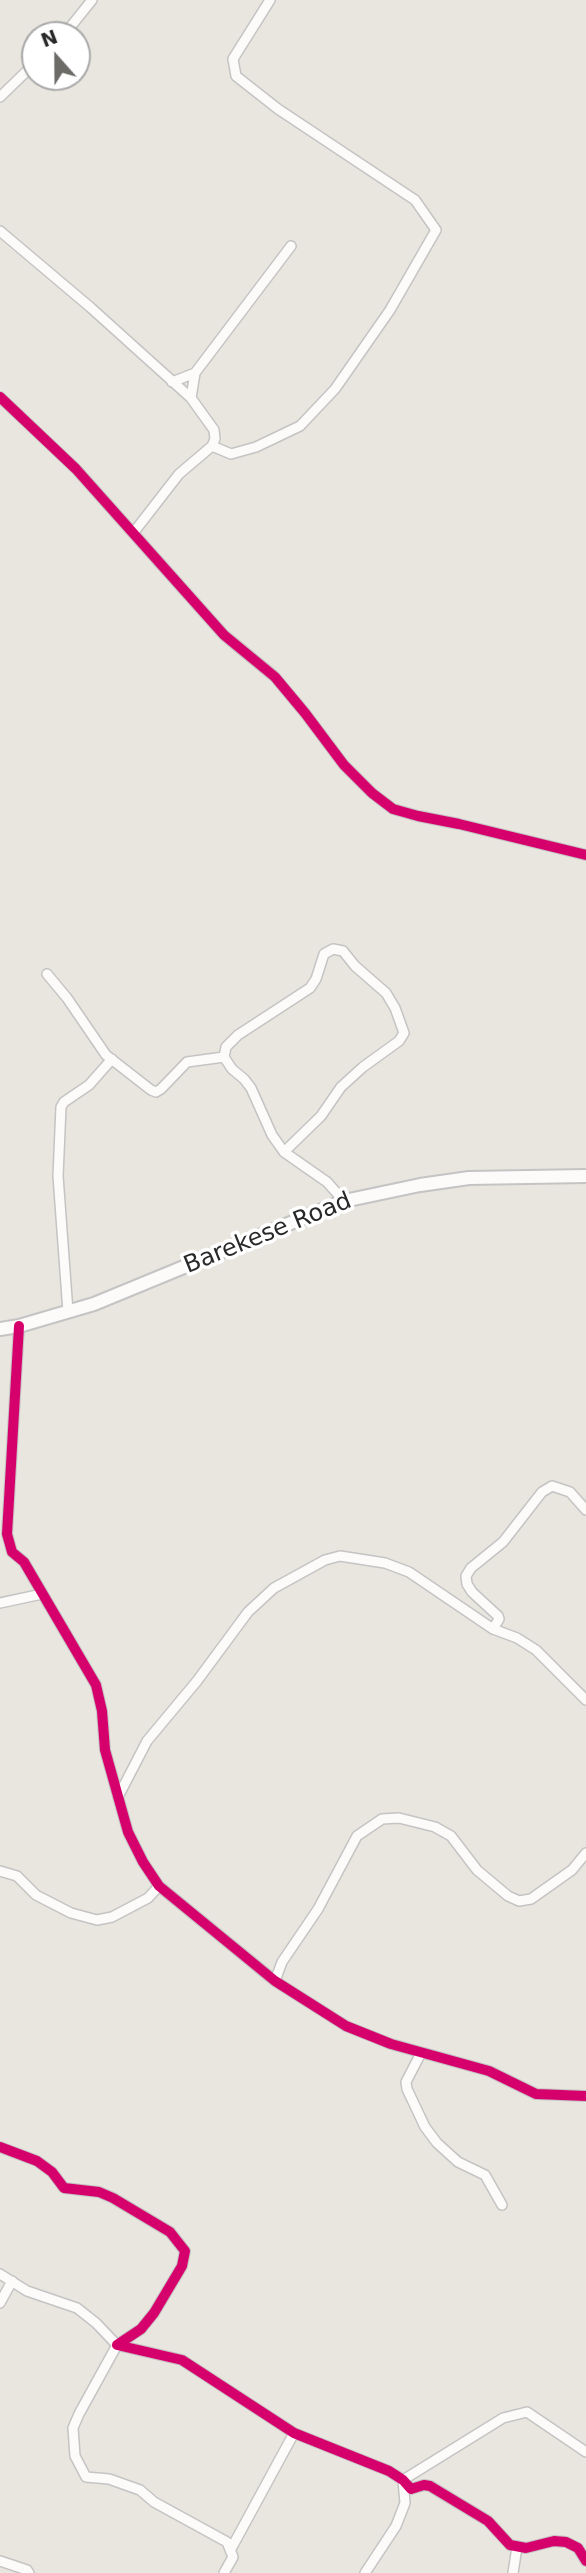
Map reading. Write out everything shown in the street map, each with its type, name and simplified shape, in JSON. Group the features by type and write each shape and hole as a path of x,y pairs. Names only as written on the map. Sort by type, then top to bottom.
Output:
{"main road":[{"name":"Barekese Road","path":"0,1329 94,1304 344,1200 469,1178 586,1176"}],"street":[{"path":"75,21 92,0"},
{"path":"212,446 231,454 256,447 300,426 335,389 390,310 436,230 415,200 278,109 236,76 233,58 270,0"},
{"path":"0,97 21,77"},
{"path":"0,231 191,398 214,430 215,439 212,446 179,474 134,532"},
{"path":"191,398 195,373 291,246"},
{"path":"172,382 195,373"},
{"path":"0,397 76,469 224,635 275,677 344,765 372,793 393,809 586,855"},
{"path":"284,1152 321,1116 341,1087 363,1066 399,1041 404,1033 386,993 355,966 343,950 333,949 324,954 316,979 310,988 238,1035 226,1047 224,1057 251,1088 272,1135 284,1152 327,1182 344,1200"},
{"path":"47,974 67,998 96,1042 112,1059 151,1090 156,1092 187,1062 224,1057"},
{"path":"68,1312 58,1176 61,1107 89,1085 112,1059"},
{"path":"19,1326 7,1534 12,1552 23,1562 96,1685 102,1712 105,1750 128,1832 159,1886 275,1981 346,2026 391,2044 489,2071 536,2094 586,2096"},
{"path":"493,1629 498,1616 467,1584 466,1576 471,1568 503,1542 542,1492 552,1486 570,1492 586,1510"},
{"path":"118,1797 147,1741 197,1681 248,1612 274,1588 325,1560 340,1556 385,1563 409,1572 493,1629 517,1638 536,1650 586,1700"},
{"path":"0,1604 42,1594"},
{"path":"275,1981 282,1962 318,1909 357,1836 382,1819 399,1818 435,1827 452,1836 477,1870 508,1896 519,1901 531,1899 572,1870 586,1853"},
{"path":"0,1871 17,1876 36,1895 85,1918 97,1920 112,1917 148,1898 159,1886"},
{"path":"421,2053 406,2082 425,2127 445,2152 458,2162 485,2175 502,2205"},
{"path":"0,2147 37,2161 52,2172 64,2188 99,2192 113,2198 170,2232 184,2251 182,2266 154,2313 141,2329 117,2345 79,2414 74,2428 73,2447 86,2477 109,2479 140,2490 154,2502 227,2542 233,2557 224,2573"},
{"path":"0,2274 27,2291 77,2308 117,2345 182,2360 294,2433 389,2472 403,2480 411,2489 424,2484 430,2486 488,2521 507,2543 517,2547 530,2547 554,2541 566,2542 578,2548 586,2561"},
{"path":"0,2302 12,2281"},
{"path":"403,2480 515,2413 527,2412 586,2452"},
{"path":"231,2549 294,2433"},
{"path":"365,2573 396,2526 405,2503 403,2480"},
{"path":"513,2573 517,2547"},
{"path":"0,2561 29,2573"}],"cycle path":[{"path":"0,397 76,469 224,635 275,677 344,765 372,793 393,809 586,855"},
{"path":"19,1326 7,1534 12,1552 24,1562 96,1685 102,1711 105,1750 128,1832 159,1886 275,1981 346,2026 391,2044 489,2071 536,2094 586,2096"},
{"path":"0,2147 37,2161 52,2172 64,2188 99,2192 113,2198 170,2232 185,2251 182,2266 154,2313 141,2329 117,2345 182,2360 294,2433 389,2471 411,2489 430,2486 488,2521 510,2545 526,2548 554,2541 566,2542 578,2548 586,2561"}]}
